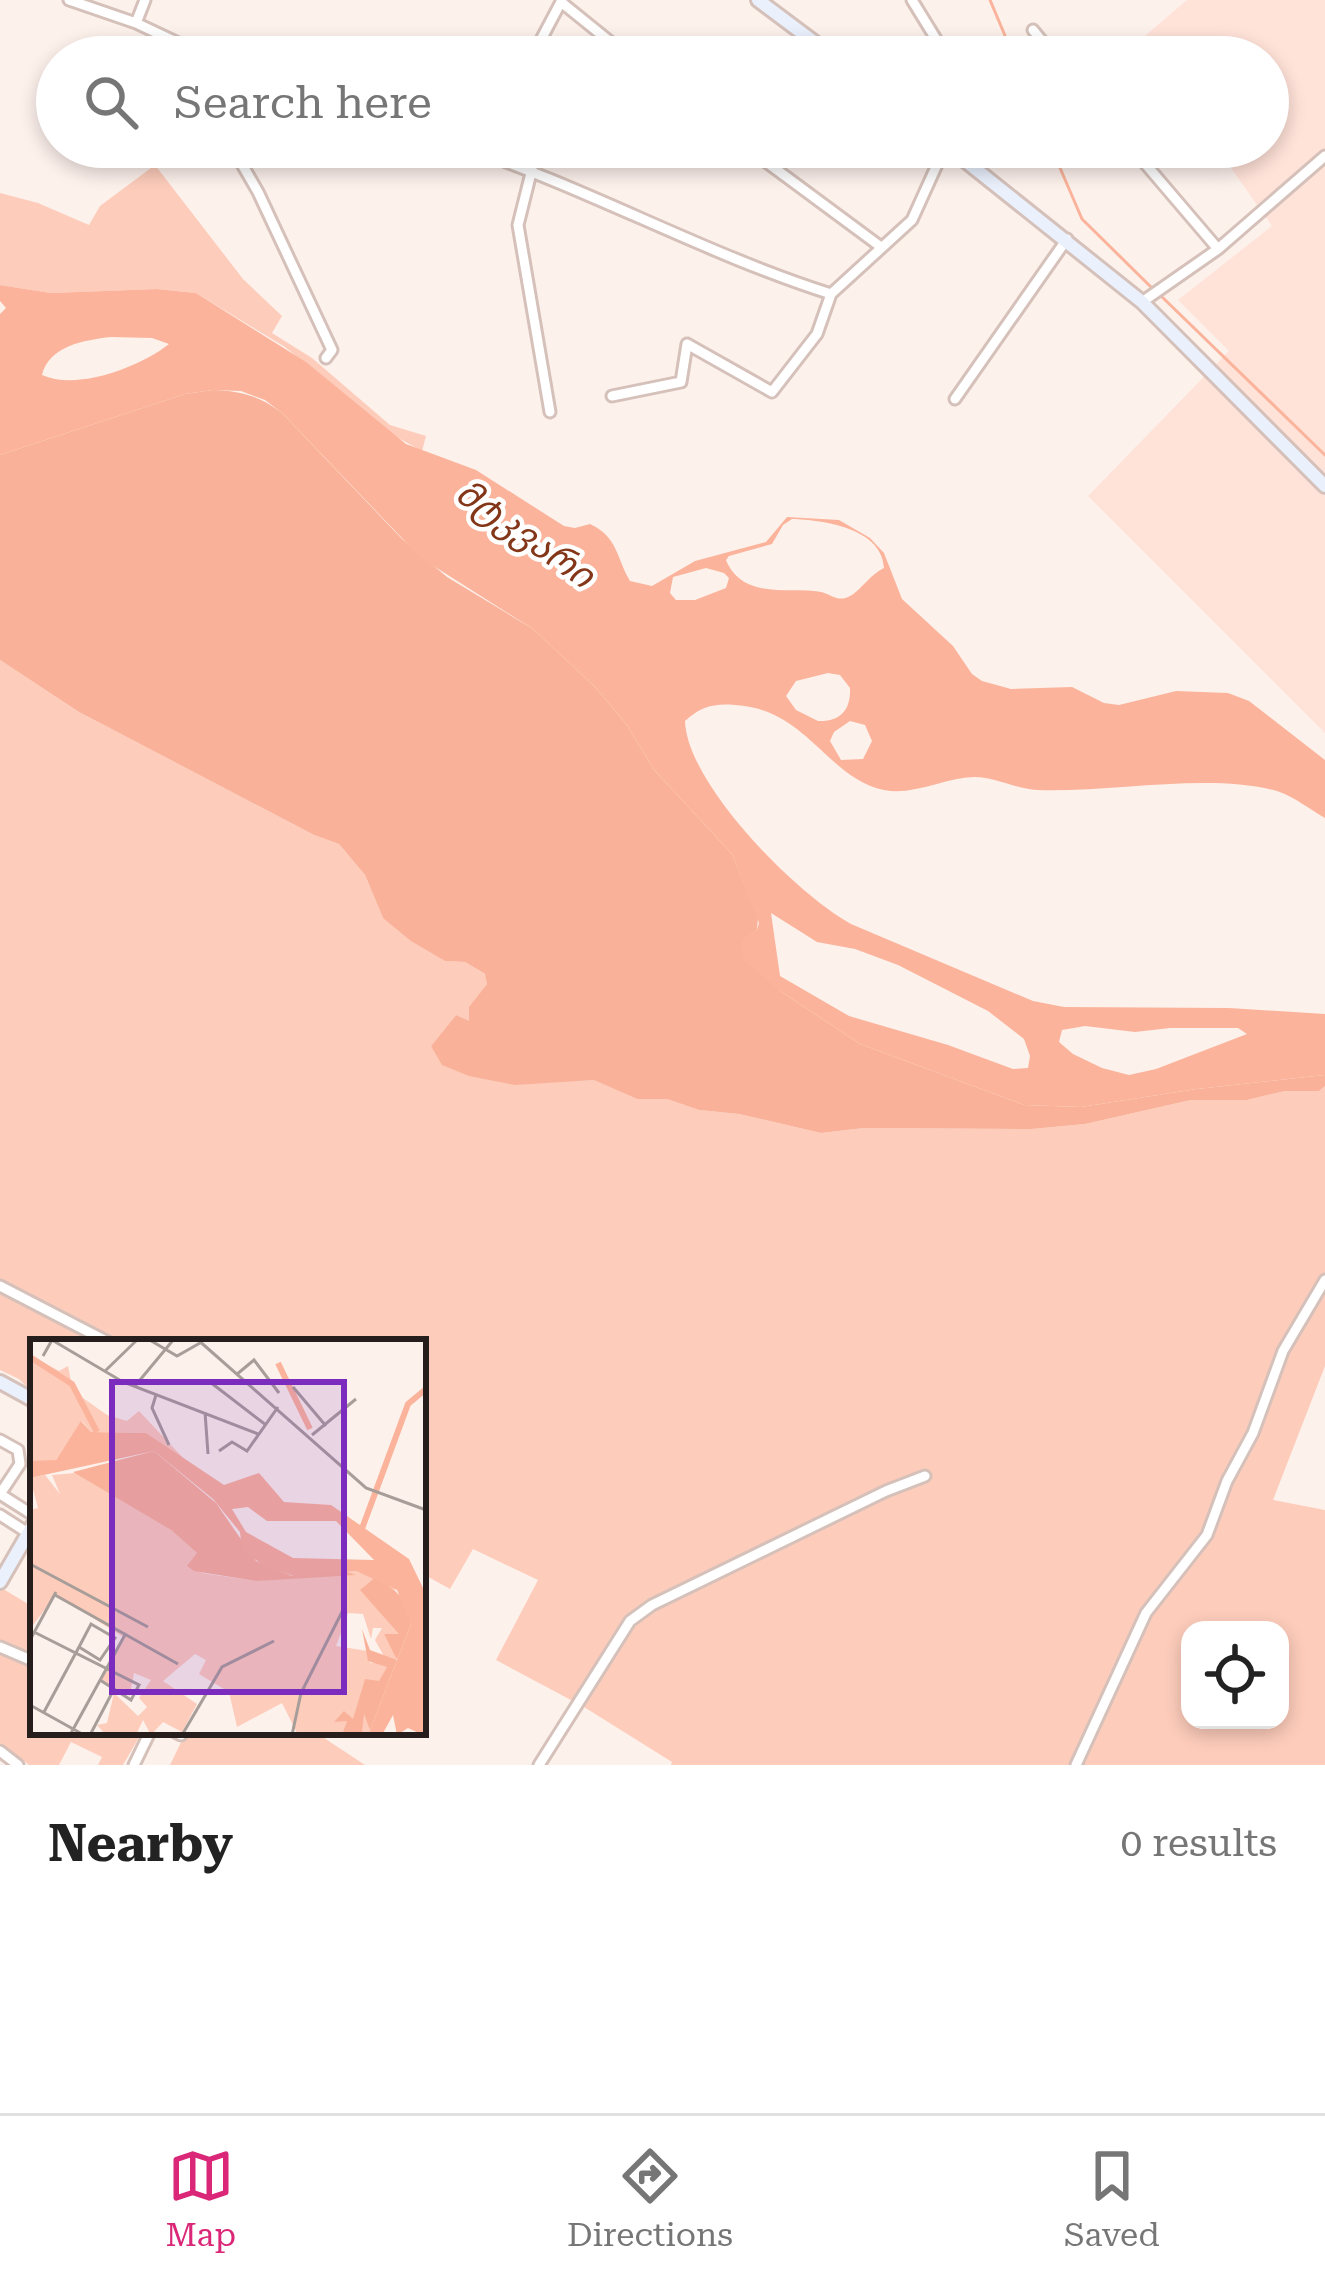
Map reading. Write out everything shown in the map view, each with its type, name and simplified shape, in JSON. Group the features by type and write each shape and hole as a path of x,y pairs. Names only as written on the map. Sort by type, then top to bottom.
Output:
{"main road":[{"path":"758,0 806,36"},
{"path":"974,168 1147,300 1325,486"},
{"path":"0,1382 30,1398"},
{"path":"0,1582 30,1531"}],"street":[{"path":"69,0 164,36"},
{"path":"136,23 145,0"},
{"path":"912,0 934,36"},
{"path":"543,36 561,1 603,36"},
{"path":"1033,31 1037,36"},
{"path":"1147,300 1218,249 1325,156"},
{"path":"244,168 332,350 326,358"},
{"path":"526,168 711,249 831,294"},
{"path":"774,168 881,247"},
{"path":"613,396 681,382 687,344 772,392 817,334 831,294 911,220 937,168"},
{"path":"1149,168 1218,249"},
{"path":"532,170 518,225 550,412"},
{"path":"956,399 1067,239"},
{"path":"1076,1765 1146,1613 1207,1535 1283,1351 1325,1280"},
{"path":"0,1286 102,1339"},
{"path":"0,1440 19,1450 20,1456 20,1464 0,1494 30,1512"},
{"path":"539,1765 630,1621 652,1605 926,1476"},
{"path":"0,1515 30,1529"},
{"path":"0,1647 30,1660"},
{"path":"134,1765 149,1735"},
{"path":"0,1751 12,1763"}],"shaded area":[{"path":"1187,0 1325,0 1325,733 1088,496 1229,351 1178,300 1272,226 1231,168 1289,168 1289,36 1145,36"},
{"path":"157,168 243,279 282,316 272,333 312,358 390,425 426,436 422,451 393,435 285,347 196,293 157,289 51,293 0,285 0,193 89,225 100,206"},
{"path":"213,390 250,396 282,413 402,539 447,577 533,629 595,687 626,724 655,771 732,854 758,918 757,930 742,941 780,991 860,1044 1024,1105 1081,1107 1325,1075 1325,1086 1319,1091 1285,1091 1247,1100 1191,1100 1085,1124 1032,1129 864,1128 821,1133 699,1110 667,1099 637,1099 594,1080 515,1085 442,1065 431,1046 456,1015 469,1021 469,1007 487,984 485,974 465,962 445,961 383,918 365,875 339,844 79,712 0,660 0,455 185,394"},
{"path":"0,660 79,712 339,844 365,875 383,918 445,961 465,962 486,975 487,984 475,1000 469,1022 456,1015 431,1046 563,1081 595,1080 637,1099 667,1099 699,1110 821,1133 864,1128 1032,1129 1085,1124 1191,1100 1247,1100 1285,1091 1319,1091 1325,1086 1325,1366 1273,1500 1325,1510 1325,1765 671,1765 584,1707 496,1660 538,1580 473,1549 450,1589 426,1576 426,1339 109,1339 0,1281"},
{"path":"0,1289 96,1339 30,1339 30,1390 0,1370"},
{"path":"0,1587 30,1605 30,1656 0,1643"},
{"path":"0,1651 30,1664 30,1735 140,1735 123,1765 98,1765 102,1757 71,1742 59,1765 29,1765 0,1743"},
{"path":"185,1735 320,1735 365,1765 170,1765"}],"water":[{"name":"მტკვარი","path":"0,285 51,293 157,289 196,293 306,362 406,444 476,470 564,526 590,524 599,529 611,541 630,581 652,586 695,561 766,542 787,517 839,520 870,538 884,553 902,599 953,646 982,681 1011,689 1072,687 1119,705 1176,691 1228,693 1249,701 1325,760 1325,818 1277,791 1221,783 1037,790 974,777 906,791 884,790 847,772 799,730 760,709 714,705 685,721 690,747 704,775 748,835 802,888 851,924 1033,1001 1064,1007 1325,1014 1325,1075 1081,1107 1024,1105 860,1044 780,991 742,958 742,940 759,923 732,854 655,771 626,724 595,687 533,629 421,558 265,400 241,391 185,394 0,455 0,314 6,308 0,301","holes":["111,337 152,338 169,344 108,374 73,380 42,375 52,357 79,343","792,519 834,524 873,544 884,568 841,599 821,592 755,587 734,573 726,560 772,544","706,568 729,578 726,588 695,600 676,600 670,593 673,577","828,673 840,675 850,688 843,713 826,721 796,710 786,696 796,681","850,721 865,725 872,741 863,759 841,760 830,741","771,913 817,942 855,949 898,965 988,1011 1024,1039 1030,1056 1028,1068 1013,1069 849,1016 780,976","1085,1026 1135,1032 1238,1028 1247,1034 1129,1075 1102,1068 1059,1042 1062,1030"]}],"waterway":[{"path":"990,0 1005,36"},
{"path":"1060,168 1082,219 1153,289"},
{"path":"1160,295 1325,455"}]}
